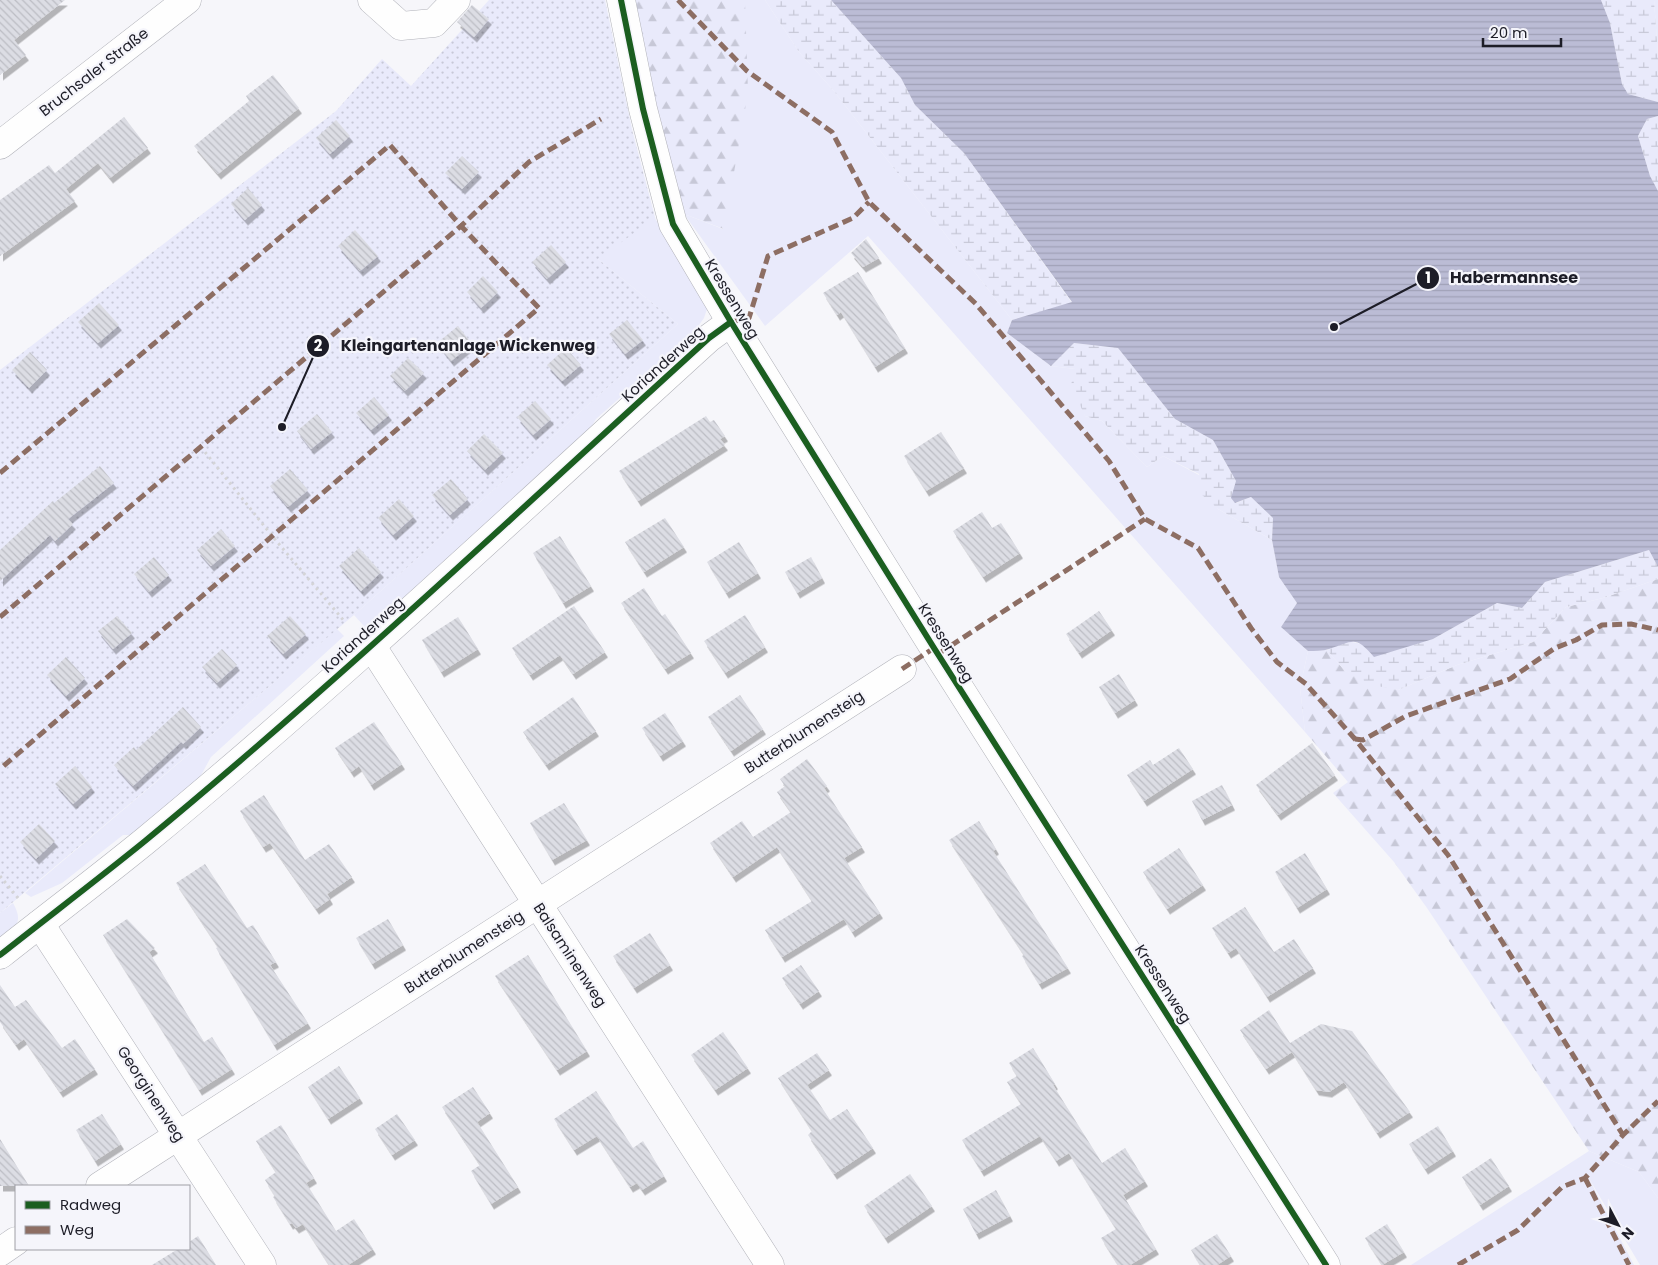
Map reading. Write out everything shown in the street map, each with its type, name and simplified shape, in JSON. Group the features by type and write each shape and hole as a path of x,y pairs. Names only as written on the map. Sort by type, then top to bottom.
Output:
{"street":[{"name":"Bruchsaler Straße","path":"0,145 187,0"},
{"path":"372,0 401,26 434,23 456,0"},
{"name":"Kressenweg","path":"621,0 643,109 673,224 731,322 929,640 1326,1265"},
{"name":"Korianderweg","path":"0,955 145,841 371,645 709,338 731,322"},
{"name":"Balsaminenweg","path":"371,645 770,1265"},
{"name":"Butterblumensteig","path":"102,1185 902,669"},
{"name":"Georginenweg","path":"40,924 262,1265"},
{"path":"0,1252 15,1242"}],"path":[{"path":"201,447 273,537 346,622"},
{"path":"0,876 18,898"}],"green space":[{"path":"489,0 605,0 633,134 655,218 598,259 678,324 354,615 0,913 0,370 336,111 382,59 411,86"},
{"path":"632,0 745,0 748,93 724,229 684,214 667,162"},
{"path":"745,0 765,0 799,52 833,90 1012,320 1007,333 1051,366 1075,369 1085,416 1102,421 1147,467 1163,456 1199,475 1218,509 1272,540 1279,577 1297,603 1281,627 1308,651 1300,688 1305,732 868,236 765,326 684,214 723,229"},
{"path":"765,0 831,0 901,78 915,105 964,153 1072,303 1012,320 833,90 799,52"},
{"path":"1601,0 1654,0 1658,56 1658,102 1628,94 1622,84 1610,23"},
{"path":"1654,0 1658,0 1658,56"},
{"path":"1658,116 1658,191 1650,176 1638,136 1647,119"},
{"path":"633,134 655,218 707,309 704,318 694,332 596,419 584,439 371,634 354,615 678,324 598,259"},
{"path":"1074,343 1118,348 1175,419 1213,440 1236,481 1236,503 1251,497 1273,518 1272,540 1218,509 1201,494 1199,474 1163,456 1147,467 1102,421 1085,416 1071,385 1075,369 1051,366"},
{"path":"1649,550 1658,567 1658,579 1603,598 1566,607 1533,642 1457,665 1398,690 1372,685 1345,671 1327,650 1347,641 1362,644 1433,639 1497,603 1522,608 1545,582"},
{"path":"1658,579 1658,1198 1639,1172 1589,1151 1427,908 1394,862 1333,793 1348,782 1305,732 1300,688 1308,651 1327,650 1345,671 1398,690 1457,665 1533,642 1566,607 1603,598"},
{"path":"337,629 344,636 211,757 194,788 139,835 123,835 62,883 31,897 25,893"},
{"path":"13,903 18,915 17,924 0,939 0,913"},
{"path":"1589,1151 1639,1172 1658,1198 1658,1265 1640,1265 1587,1175 1634,1265 1411,1265"}],"shaded area":[{"path":"831,0 1601,0 1610,23 1622,84 1628,94 1658,102 1658,116 1647,119 1638,136 1650,176 1658,191 1658,567 1649,550 1545,582 1522,608 1497,603 1433,639 1374,657 1362,645 1354,642 1327,650 1308,651 1281,627 1297,603 1279,577 1272,540 1273,518 1251,497 1235,503 1231,498 1236,481 1213,440 1175,419 1118,348 1074,343 1051,366 1007,333 1012,320 1072,302 964,153 915,105 901,78"}],"building":[{"path":"0,0 65,0 14,40 26,55 0,75"},
{"path":"472,5 489,19 474,37 457,22"},
{"path":"273,75 299,108 218,174 194,146 249,101 246,96"},
{"path":"124,117 148,148 110,178 98,163 66,189 75,201 0,256 0,200 49,165 55,173"},
{"path":"336,120 350,136 330,154 316,138"},
{"path":"462,156 479,172 462,189 445,173"},
{"path":"248,188 262,205 245,220 231,204"},
{"path":"355,230 378,256 360,271 338,246"},
{"path":"866,239 879,258 863,267 851,253"},
{"path":"551,245 566,262 547,279 532,262"},
{"path":"858,272 905,348 875,367 841,312 837,315 823,293"},
{"path":"483,276 498,292 481,308 467,292"},
{"path":"99,303 119,325 98,343 78,322"},
{"path":"627,320 643,340 625,354 609,334"},
{"path":"458,326 472,344 451,361 437,343"},
{"path":"566,348 581,365 562,381 547,365"},
{"path":"30,352 47,370 29,388 12,370"},
{"path":"408,358 424,373 405,391 390,376"},
{"path":"374,397 389,415 371,430 356,413"},
{"path":"535,401 551,419 533,435 517,417"},
{"path":"317,414 332,432 311,449 297,431"},
{"path":"706,416 710,422 714,420 725,436 720,439 725,445 638,501 619,471"},
{"path":"941,432 964,468 926,491 904,456"},
{"path":"484,434 503,453 485,470 467,451"},
{"path":"100,466 114,483 68,519 73,524 55,541 50,535 0,581 0,550 53,501 54,503"},
{"path":"290,469 308,490 288,507 270,486"},
{"path":"451,479 468,499 450,515 432,495"},
{"path":"399,499 414,516 393,535 378,518"},
{"path":"982,512 992,528 1001,523 1020,553 983,577 953,531"},
{"path":"665,518 684,547 644,572 625,542"},
{"path":"221,529 235,546 211,566 197,550"},
{"path":"560,536 591,586 563,603 533,553"},
{"path":"739,542 758,573 726,593 707,562"},
{"path":"359,548 381,572 361,591 339,566"},
{"path":"154,557 169,575 149,592 134,574"},
{"path":"811,557 822,578 797,593 785,572"},
{"path":"644,588 662,616 665,614 691,653 665,669 621,603"},
{"path":"574,606 605,652 573,674 560,655 530,675 512,648"},
{"path":"1099,611 1112,630 1079,653 1066,634"},
{"path":"745,615 765,647 725,673 704,641"},
{"path":"117,616 132,633 113,649 98,631"},
{"path":"290,616 306,634 283,654 267,636"},
{"path":"458,617 478,649 441,672 422,640"},
{"path":"222,649 237,665 217,683 202,667"},
{"path":"66,657 85,678 66,696 47,675"},
{"path":"1119,674 1135,700 1115,713 1099,687"},
{"path":"740,695 763,729 731,751 708,717"},
{"path":"573,697 596,731 546,765 523,732"},
{"path":"183,707 201,727 183,744 181,742 133,786 114,765 134,747 136,750"},
{"path":"665,713 683,741 660,756 642,728"},
{"path":"374,722 402,764 371,785 359,766 351,772 335,748"},
{"path":"1312,743 1335,775 1278,815 1256,785"},
{"path":"1179,748 1193,769 1144,801 1127,775 1150,760 1153,765"},
{"path":"807,759 827,786 824,788 862,847 844,858 880,913 852,932 844,919 782,957 765,930 812,901 777,847 733,877 710,843 742,821 753,837 791,812 777,792 785,786 780,779"},
{"path":"75,766 92,787 73,804 55,784"},
{"path":"1222,785 1232,805 1202,820 1192,801"},
{"path":"264,795 305,860 329,844 352,877 327,894 330,899 316,909 270,843 263,847 240,811"},
{"path":"564,803 587,840 552,860 530,823"},
{"path":"979,821 996,849 993,851 1068,968 1039,984 1022,956 1024,955 949,840"},
{"path":"39,824 55,841 36,859 20,842"},
{"path":"1179,848 1203,885 1167,909 1143,872"},
{"path":"1305,853 1327,889 1297,908 1275,872"},
{"path":"205,864 247,928 253,925 276,962 270,965 308,1023 274,1045 216,948 218,947 176,883"},
{"path":"1245,907 1274,952 1294,939 1313,968 1267,997 1236,948 1228,953 1212,928"},
{"path":"127,919 155,948 149,952 204,1042 212,1037 232,1069 199,1090 103,935"},
{"path":"388,919 403,945 372,964 356,938"},
{"path":"650,933 670,965 634,988 613,956"},
{"path":"528,955 587,1051 557,1070 495,976"},
{"path":"801,965 819,991 800,1004 782,978"},
{"path":"0,985 15,1007 26,1000 62,1048 75,1039 95,1069 60,1092 24,1039 16,1045 0,1022"},
{"path":"1269,1010 1290,1043 1321,1024 1352,1031 1410,1112 1377,1133 1344,1082 1329,1092 1316,1090 1292,1052 1266,1069 1240,1030"},
{"path":"723,1032 748,1068 715,1090 691,1055"},
{"path":"1033,1048 1055,1084 1053,1085 1102,1163 1125,1148 1145,1181 1123,1195 1156,1249 1130,1265 1118,1265 1101,1238 1116,1229 1069,1153 1056,1161 1040,1136 981,1171 962,1140 1021,1104 1007,1082 1017,1076 1009,1063"},
{"path":"817,1053 829,1070 807,1085 830,1120 847,1109 873,1148 834,1174 808,1135 812,1131 778,1078"},
{"path":"339,1066 360,1098 328,1119 308,1087"},
{"path":"473,1087 490,1113 477,1122 518,1187 491,1204 471,1171 480,1165 442,1107"},
{"path":"596,1091 633,1148 643,1141 664,1176 642,1190 637,1183 630,1187 597,1136 574,1150 554,1119"},
{"path":"102,1114 121,1144 95,1161 76,1130"},
{"path":"397,1114 415,1140 392,1155 375,1129"},
{"path":"281,1125 314,1178 306,1183 336,1231 354,1219 373,1249 348,1265 329,1265 303,1224 296,1228 292,1223 290,1224 273,1197 275,1196 265,1180 276,1172 256,1141"},
{"path":"1438,1126 1453,1151 1425,1169 1409,1144"},
{"path":"0,1139 28,1185 0,1186"},
{"path":"1491,1158 1509,1186 1480,1205 1462,1177"},
{"path":"910,1174 932,1206 885,1238 864,1206"},
{"path":"996,1190 1010,1216 976,1234 963,1209"},
{"path":"1387,1224 1404,1252 1382,1265 1365,1238"},
{"path":"1217,1234 1231,1256 1217,1265 1200,1265 1191,1250"},
{"path":"198,1236 216,1265 152,1265 176,1250 190,1250 190,1241"}],"marked path":[{"path":"678,0 747,71 832,132 869,202 976,304 1109,461 1145,519 1198,548 1251,628 1277,662 1306,684 1355,739 1448,855 1623,1135"},
{"path":"0,617 461,226 529,162 601,119"},
{"path":"0,473 390,145 461,226 539,308 0,769"},
{"path":"731,322 749,318 768,256 853,218 869,202"},
{"path":"938,654 1145,519"},
{"path":"1355,739 1363,740 1406,716 1510,679 1555,648 1576,640 1602,625 1631,624 1658,630"},
{"path":"902,669 934,648"},
{"path":"1458,1265 1518,1230 1562,1187 1585,1178 1623,1135 1658,1101"},
{"path":"1585,1178 1629,1265"}],"cycle path":[{"path":"621,0 643,109 673,224 731,322 934,648 1326,1265"},
{"path":"0,955 145,841 289,719 709,338 731,322"}],"place":[{"name":"Habermannsee","path":"1334,327"},
{"name":"Kleingartenanlage Wickenweg","path":"282,427"}]}
